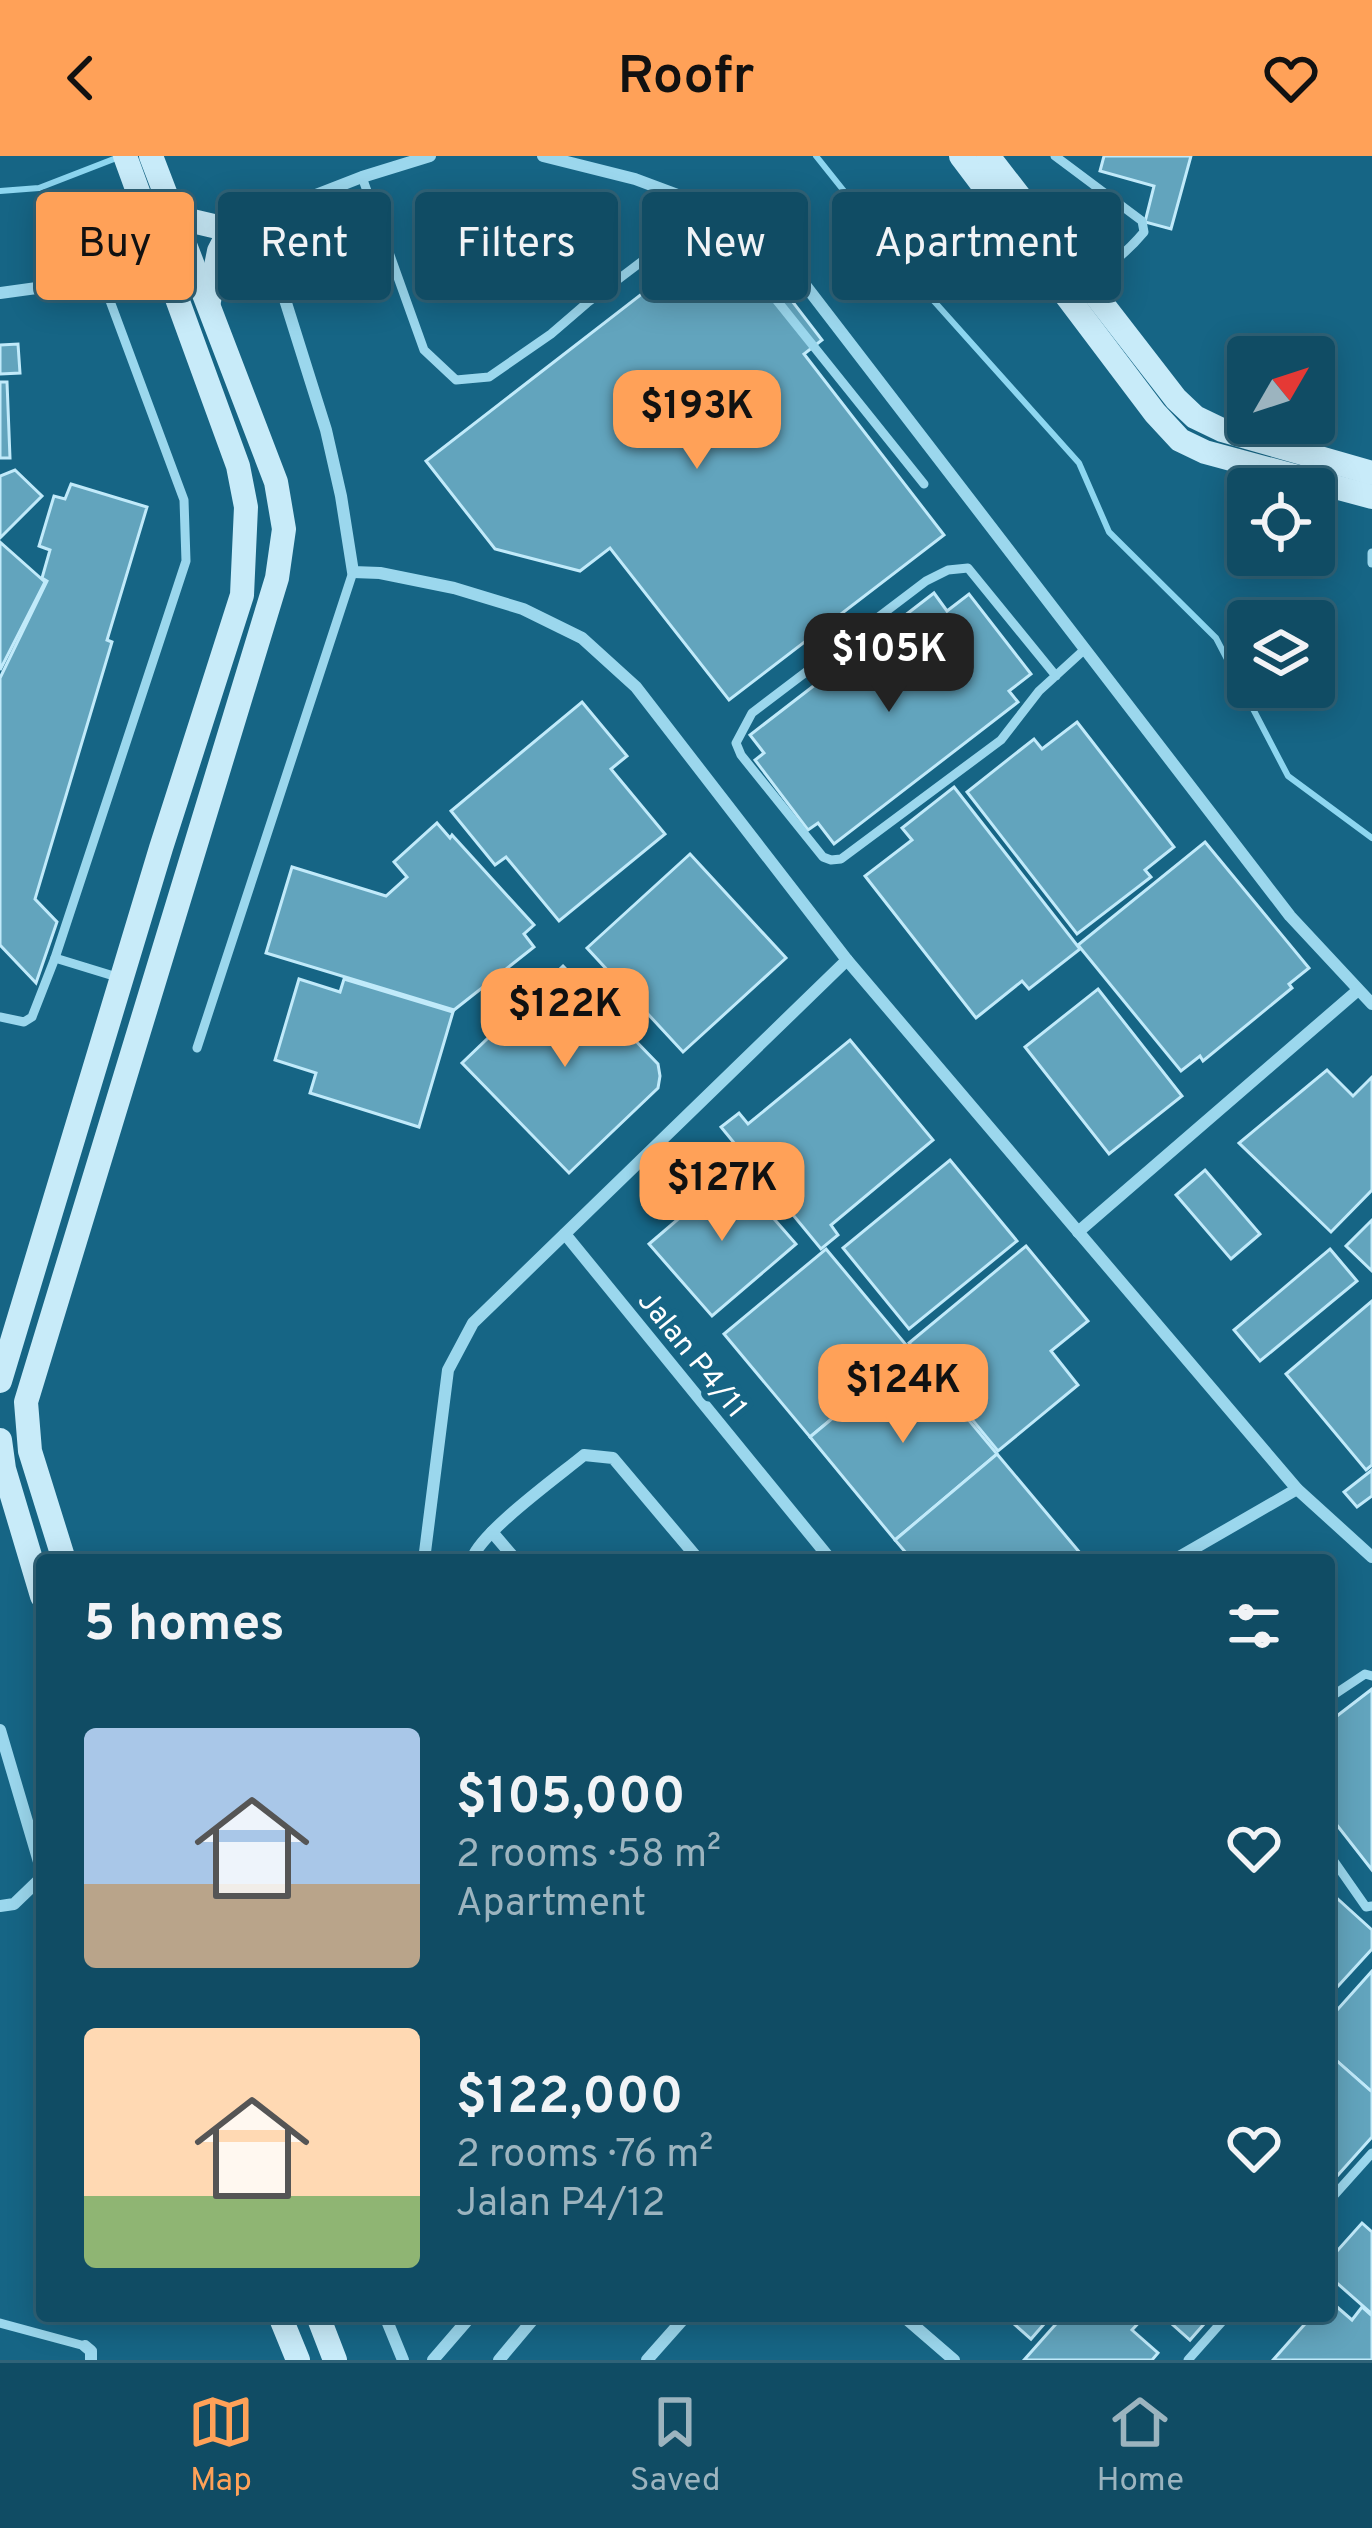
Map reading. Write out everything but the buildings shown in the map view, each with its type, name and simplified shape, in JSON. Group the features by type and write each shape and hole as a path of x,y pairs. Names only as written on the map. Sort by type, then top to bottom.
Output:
{"street":[{"path":"125,156 148,192"},
{"path":"151,156 154,192"},
{"path":"323,192 430,156"},
{"path":"543,156 635,179 762,229 1290,916 1372,1004"},
{"path":"961,156 1180,440 1205,452 1372,496"},
{"path":"988,156 1016,192"},
{"path":"208,305 218,256"},
{"path":"62,1554 30,1451 26,1402 278,578 284,529 276,482 194,267"},
{"path":"0,293 36,289"},
{"path":"0,1381 242,595 246,507 238,466 177,300"},
{"path":"285,300 326,430 353,572 454,588 523,609 582,638 636,688 848,960 1078,1232 1297,1489 1372,1557"},
{"path":"1099,300 1176,399 1196,417 1222,430 1372,473"},
{"path":"425,1554 448,1370 473,1323 848,960"},
{"path":"1078,1232 1358,991"},
{"name":"Jalan P4/11","path":"565,1234 826,1554"},
{"path":"0,1440 4,1485 36,1578"},
{"path":"474,1554 492,1532 584,1455 613,1458 694,1554"},
{"path":"4,1485 34,1463"},
{"path":"1184,1554 1297,1489"},
{"path":"492,1532 511,1554"},
{"path":"0,1730 36,1854"},
{"path":"0,1906 14,1904 36,1881"},
{"path":"282,2322 298,2360"},
{"path":"320,2322 335,2360"},
{"path":"387,2322 403,2360"},
{"path":"433,2360 466,2322"},
{"path":"499,2360 531,2322"},
{"path":"647,2360 681,2322"},
{"path":"910,2322 954,2360"},
{"path":"85,2346 92,2360"}],"lane":[{"path":"1055,156 1103,192"},
{"path":"362,177 424,350 456,380 488,377 650,256 718,247 754,272 924,484"},
{"path":"1121,205 1142,221 1144,232 1121,256"},
{"path":"0,1017 24,1022 32,1017 56,958 185,561 184,500 110,300"},
{"path":"1372,554 1372,563"},
{"path":"1056,676 968,568 949,570 926,581 752,713 736,743 823,857 841,859 1001,740 1040,691 1085,650"},
{"path":"197,1048 353,572"},
{"path":"56,958 122,979"},
{"path":"1335,1694 1365,1674 1372,1676"},
{"path":"1335,1863 1366,1907 1372,1906"},
{"path":"1335,2194 1372,2153"},
{"path":"1188,2360 1222,2322"},
{"path":"0,2323 85,2346"}],"waterway":[{"path":"816,156 915,280 1079,463 1109,532 1216,638 1288,776 1372,838"},
{"path":"0,191 39,188 119,157"}]}
